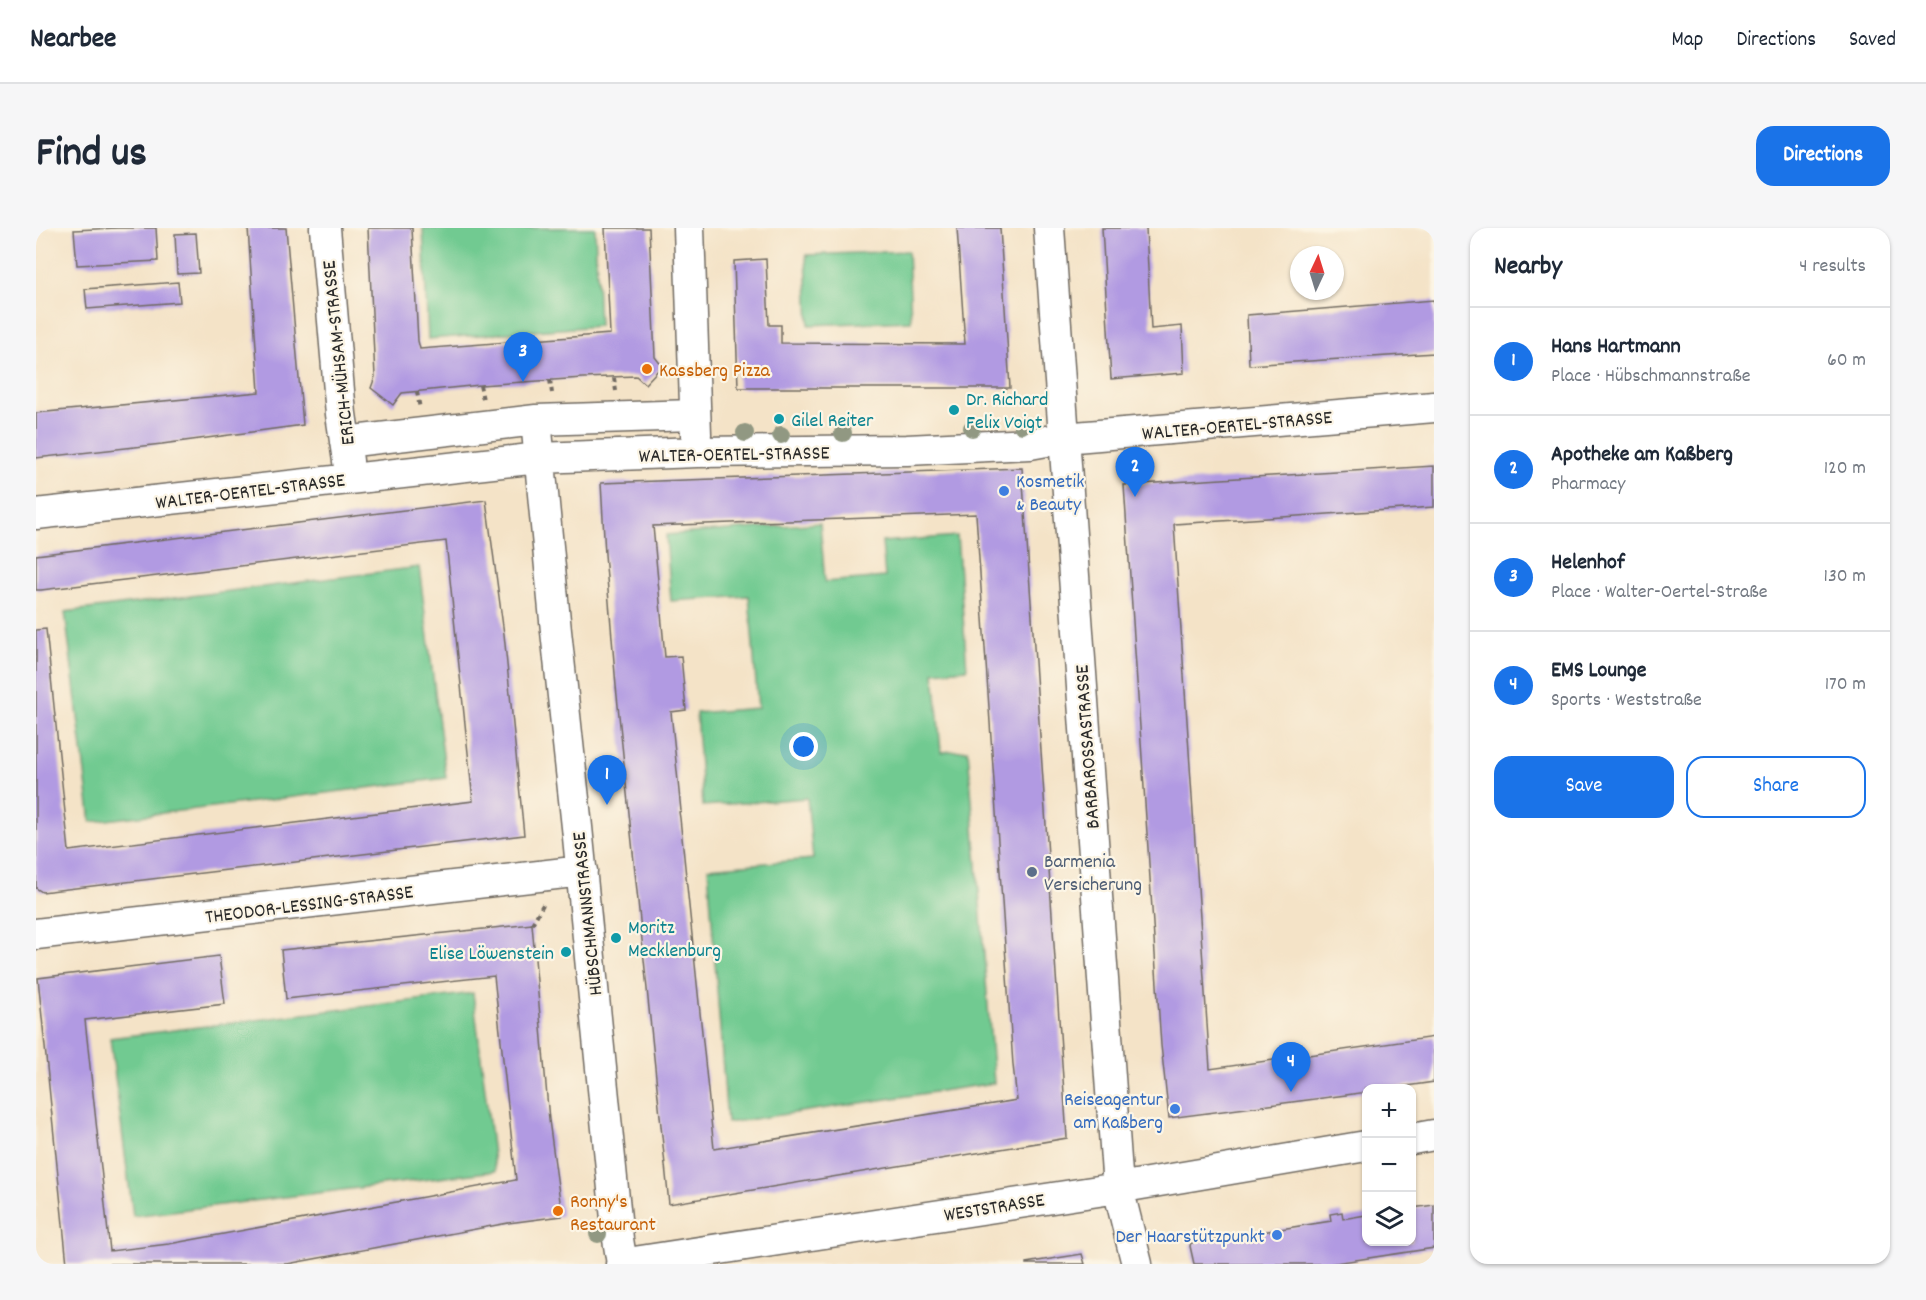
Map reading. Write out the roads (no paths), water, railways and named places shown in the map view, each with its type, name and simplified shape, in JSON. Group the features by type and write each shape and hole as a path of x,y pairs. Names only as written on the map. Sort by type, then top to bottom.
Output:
{"street":[{"name":"ERICH-MÜHSAM-STRASSE","path":"325,228 341,414 351,478"},
{"path":"688,228 697,452"},
{"name":"BARBAROSSASTRASSE","path":"1049,228 1118,1188 1137,1264"},
{"name":"WALTER-OERTEL-STRASSE","path":"36,514 539,458 697,452 908,450 1030,444 1063,438 1434,407"},
{"name":"WALTER-OERTEL-STRASSE","path":"345,442 536,420 694,416"},
{"name":"HÜBSCHMANNSTRASSE","path":"536,420 622,1264"},
{"name":"THEODOR-LESSING-STRASSE","path":"36,934 582,871"},
{"path":"1416,1138 1434,1135"},
{"name":"WESTSTRASSE","path":"622,1264 1118,1188 1362,1147"}],"place":[{"name":"Kassberg Pizza","path":"647,369"},
{"name":"Helenhof","path":"523,382"},
{"name":"Dr. Richard Felix Voigt","path":"954,410"},
{"name":"Gilel Reiter","path":"779,419"},
{"name":"Kosmetik & Beauty","path":"1004,491"},
{"name":"Apotheke am Kaßberg","path":"1135,497"},
{"name":"Hans Hartmann","path":"607,805"},
{"name":"Barmenia Versicherung","path":"1032,872"},
{"name":"Moritz Mecklenburg","path":"616,938"},
{"name":"Elise Löwenstein","path":"566,952"},
{"name":"EMS Lounge","path":"1291,1092"},
{"name":"Reiseagentur am Kaßberg","path":"1175,1109"},
{"name":"Ronny's Restaurant","path":"558,1211"},
{"name":"Der Haarstützpunkt","path":"1277,1235"}]}
